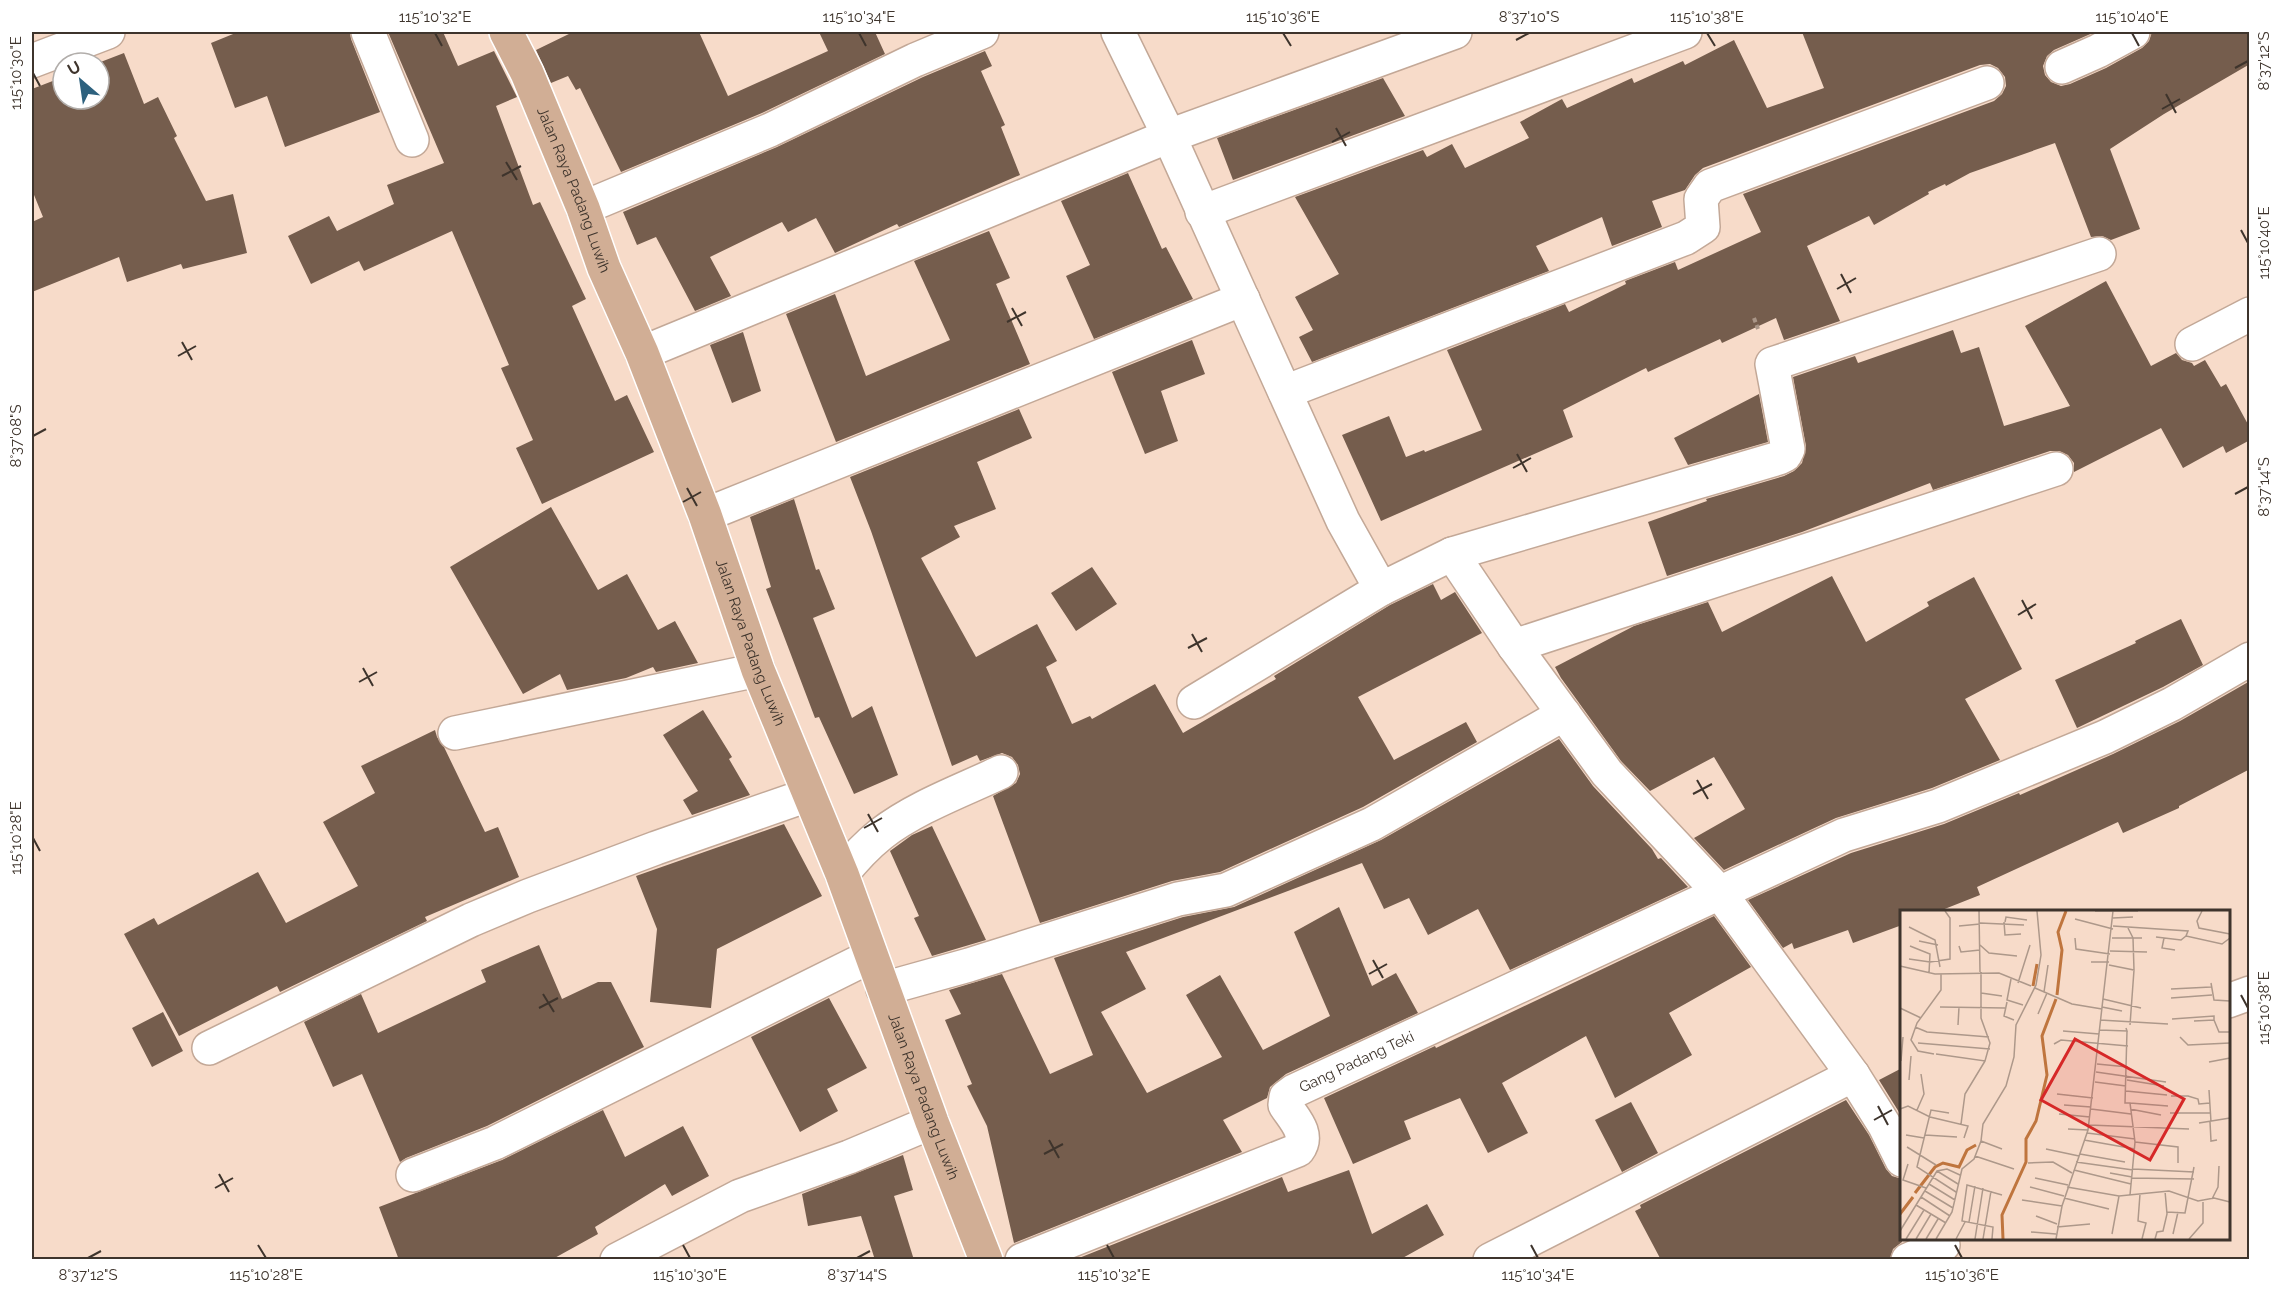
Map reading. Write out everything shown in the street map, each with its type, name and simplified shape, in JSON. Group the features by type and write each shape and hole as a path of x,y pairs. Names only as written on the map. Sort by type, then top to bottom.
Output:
{"main road":[{"name":"Jalan Raya Padang Luwih","path":"506,32 527,73 604,268 642,353 705,515 758,670 842,874 932,1122 986,1260"}],"street":[{"path":"32,61 108,32"},
{"path":"368,32 412,140"},
{"path":"582,208 770,130 915,60 982,32"},
{"path":"1118,32 1169,136 1343,521 1381,589"},
{"path":"642,353 1169,136 1455,32"},
{"path":"1202,212 1685,32"},
{"path":"2062,68 2133,32"},
{"path":"1285,392 1686,238 1703,227 1701,199 1710,186 1987,83"},
{"path":"1194,702 1381,589 1452,554 1785,455 1788,448 1772,364 2099,254"},
{"path":"705,515 1243,299"},
{"path":"2192,344 2250,314"},
{"path":"1514,646 2056,470"},
{"path":"1452,554 1514,646 1607,773 1720,893 1853,1075 1893,1123 1900,1152"},
{"path":"1720,893 1844,835 1938,806 2105,737 2172,704 2250,658"},
{"path":"455,733 758,670"},
{"path":"883,989 969,965 1178,899 1226,890 1372,824 1564,714"},
{"path":"842,874 860,853 898,823 1001,772"},
{"path":"209,1048 480,916 645,852 808,795"},
{"name":"Gang Padang Teki","path":"1022,1260 1298,1150 1303,1143 1304,1134 1285,1105 1286,1097 1294,1090 1720,893"},
{"path":"413,1175 506,1138 871,956"},
{"path":"2230,1001 2250,993"},
{"path":"1490,1260 1853,1075"},
{"path":"617,1260 740,1196 849,1158 932,1122"},
{"path":"1908,1260 1945,1248"}],"building":[{"path":"238,32 350,32 380,112 285,147 267,96 235,108 211,43"},
{"path":"388,32 443,32 458,66 494,51 517,97 496,106 533,205 540,202 586,299 572,306 615,401 627,395 654,452 542,504 516,448 533,440 501,368 509,365 452,231 364,271 359,261 311,284 288,236 329,216 337,231 394,204 387,185 444,163"},
{"path":"573,32 699,32 728,96 828,51 819,32 875,32 885,54 762,113 621,172 580,88 576,90 568,76 551,83 536,50"},
{"path":"1802,32 2095,32 2054,50 2047,56 2043,66 2045,75 2051,82 2061,86 2106,68 2142,48 2149,41 2152,32 2250,32 2250,64 2164,114 2110,149 2140,229 2111,240 2102,236 2091,237 2055,143 1970,173 1946,186 1945,184 1928,192 1929,194 1874,225 1869,216 1807,246 1840,321 1784,340 1776,318 1722,343 1720,339 1648,372 1646,368 1563,410 1573,437 1381,521 1342,435 1389,416 1406,457 1482,430 1447,350 1565,304 1569,312 1626,284 1625,281 1675,262 1678,270 1761,232 1743,194 1994,101 2002,94 2006,86 2005,77 1998,68 1990,64 1980,65 1703,168 1685,190 1652,201 1662,227 1612,246 1602,217 1536,246 1549,271 1312,362 1299,337 1313,330 1295,297 1339,274 1295,197 1423,150 1427,157 1452,144 1465,168 1529,138 1520,122 1562,99 1567,108 1632,78 1634,83 1683,61 1685,65 1734,40 1767,108 1824,88"},
{"path":"985,51 992,66 981,71 1005,125 1001,127 1020,175 899,227 897,224 835,253 816,218 788,232 782,222 710,257 731,296 695,311 656,237 637,245 623,212 777,147 923,77"},
{"path":"124,53 144,104 158,97 177,136 174,138 206,201 233,194 247,253 183,269 181,264 127,282 119,257 32,292 32,222 43,217 32,190 32,89 51,82 51,111 111,111 111,58"},
{"path":"1383,78 1405,116 1233,180 1217,138"},
{"path":"1128,173 1162,249 1166,247 1193,299 1094,339 1066,276 1090,265 1061,201"},
{"path":"989,231 1010,278 996,284 1030,364 836,442 786,314 835,294 866,376 950,340 914,261"},
{"path":"2106,281 2151,366 2176,353 2182,360 2194,366 2205,360 2221,387 2226,384 2250,428 2250,440 2226,453 2223,446 2183,468 2161,428 2074,472 2074,463 2068,455 2059,451 2050,451 1933,490 1930,483 1802,532 1667,576 1648,522 1707,501 1706,499 1784,476 1794,471 1802,463 1806,446 1793,377 1855,356 1858,363 1953,330 1961,353 1979,347 2004,426 2070,406 2025,326"},
{"path":"743,332 761,391 732,403 710,345"},
{"path":"1192,340 1205,374 1161,391 1178,441 1145,454 1112,372"},
{"path":"1759,394 1768,442 1688,465 1674,438"},
{"path":"1019,409 1032,438 977,462 996,509 954,526 960,537 921,558 976,657 1037,624 1057,661 1046,667 1072,724 1090,716 1092,719 1155,684 1183,733 1276,679 1274,676 1390,605 1433,584 1441,600 1455,592 1482,633 1358,697 1394,760 1466,722 1477,742 1363,807 1220,872 1172,881 1040,923 993,796 1016,783 1020,774 1018,765 1012,757 1002,753 980,761 977,755 952,766 871,531 850,477"},
{"path":"794,499 816,570 819,569 835,609 813,618 852,718 872,706 898,775 854,794 819,717 815,718 766,589 771,587 750,517"},
{"path":"551,507 598,590 627,574 658,630 675,621 698,663 656,672 653,667 626,678 567,690 560,674 523,694 450,567"},
{"path":"1092,567 1117,604 1076,631 1051,593"},
{"path":"1832,576 1866,642 1929,606 1927,602 1974,577 2022,669 1965,699 2000,760 1932,788 1836,818 1724,870 1694,838 1745,809 1714,757 1650,791 1621,761 1555,667 1634,626 1708,602 1722,632"},
{"path":"2181,619 2203,665 2077,728 2055,680 2136,643 2135,641"},
{"path":"2250,681 2250,769 2179,808 2123,833 2118,822 1977,887 1980,895 1942,910 1900,910 1900,926 1853,943 1848,930 1794,949 1792,943 1783,948 1748,900 1851,853 1944,824 2019,793 2020,795 2113,754 2180,721"},
{"path":"703,710 732,757 729,759 750,795 692,815 683,800 698,791 663,735"},
{"path":"435,730 485,832 498,827 519,877 425,917 427,921 280,992 277,986 179,1036 124,934 154,918 158,925 258,872 286,923 358,886 323,822 375,793 361,766"},
{"path":"1559,739 1593,786 1652,849 1658,859 1661,858 1688,887 1510,970 1478,909 1428,935 1409,898 1384,909 1362,863 1126,952 1146,989 1101,1012 1147,1093 1222,1057 1186,995 1220,975 1263,1050 1330,1016 1294,932 1339,907 1372,986 1396,973 1418,1013 1286,1074 1270,1087 1267,1098 1223,1120 1242,1152 1014,1243 987,1126 967,1086 972,1084 945,1020 961,1014 949,990 1002,974 1050,1074 1093,1055 1054,958 1183,917 1234,907 1381,840"},
{"path":"784,824 822,896 717,949 711,1008 650,1002 657,929 636,876"},
{"path":"932,826 986,940 932,956 914,918 919,916 890,851 912,835"},
{"path":"1714,916 1751,967 1669,1013 1692,1055 1615,1098 1586,1036 1502,1083 1528,1133 1488,1153 1460,1098 1404,1121 1411,1139 1353,1164 1324,1098 1435,1046 1436,1048"},
{"path":"539,945 562,999 598,982 611,982 644,1047 487,1126 400,1162 362,1074 333,1087 304,1022 361,994 378,1033 486,982 481,970"},
{"path":"829,998 867,1068 827,1089 838,1111 800,1132 751,1037"},
{"path":"163,1012 183,1051 152,1067 132,1028"},
{"path":"1900,1069 1900,1114 1879,1080"},
{"path":"1846,1100 1869,1135 1886,1169 1892,1176 1900,1178 1900,1240 1902,1242 1893,1249 1890,1260 1661,1260 1635,1211 1641,1208 1640,1205"},
{"path":"1631,1102 1658,1153 1622,1172 1595,1120"},
{"path":"603,1110 625,1157 683,1126 709,1176 672,1196 665,1184 595,1227 598,1234 551,1260 399,1260 379,1207 502,1160"},
{"path":"903,1155 913,1190 894,1196 914,1260 875,1260 861,1216 808,1226 802,1194"},
{"path":"1349,1170 1372,1234 1427,1204 1444,1235 1399,1260 1074,1260 1282,1177 1288,1192"}]}
